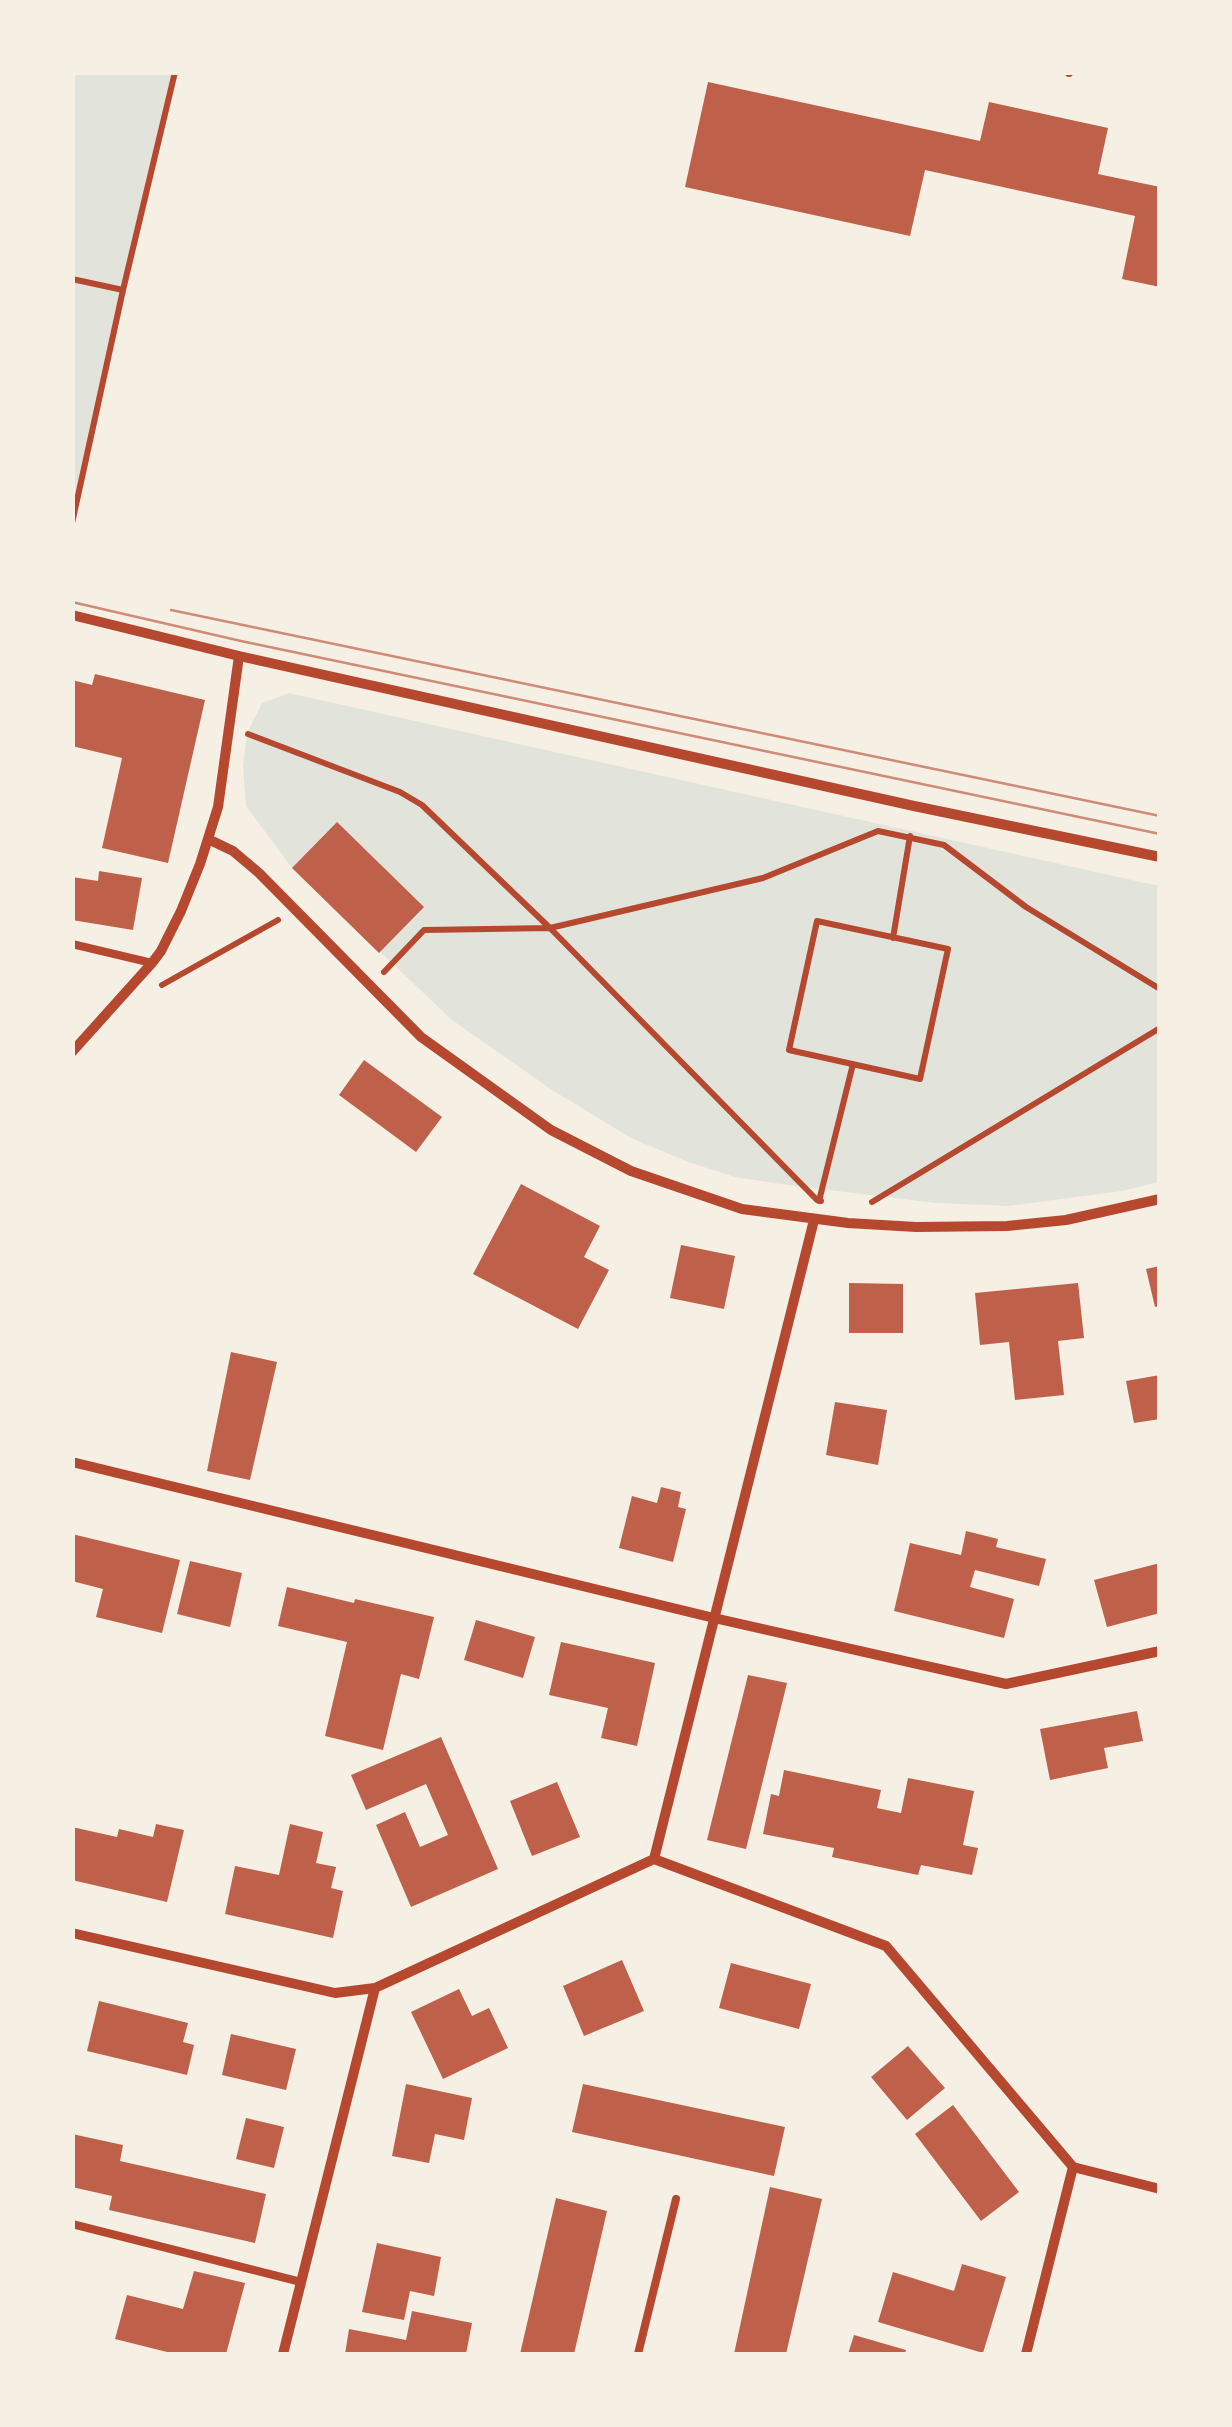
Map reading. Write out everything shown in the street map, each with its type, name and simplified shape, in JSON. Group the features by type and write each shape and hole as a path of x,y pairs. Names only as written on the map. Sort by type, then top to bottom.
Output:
{"street":[{"path":"72,615 239,656 1160,857"},
{"path":"72,1052 152,963 181,911 218,806 239,656"},
{"path":"208,839 233,851 421,1037 551,1130 631,1171 742,1209 814,1220 916,1227 1007,1226 1066,1220 1160,1199"},
{"path":"654,1859 814,1220"},
{"path":"72,1462 714,1618 1006,1684 1160,1651"},
{"path":"72,1933 335,1994 375,1988 654,1859 886,1946 1074,2167 1160,2189"},
{"path":"283,2354 375,1988"},
{"path":"1026,2354 1074,2167"}],"lane":[{"path":"72,944 152,963"},
{"path":"638,2354 676,2200"},
{"path":"72,2224 301,2282"}],"path":[{"path":"72,522 175,72"},
{"path":"72,279 123,290"},
{"path":"231,727 400,792 422,805 550,928 818,1201 835,1202"},
{"path":"892,938 912,823"},
{"path":"370,988 424,930 550,928 763,878 878,831 944,846 1026,907 1160,989"},
{"path":"156,988 295,910"},
{"path":"816,921 948,949 920,1078 853,1064 789,1050 816,921"},
{"path":"868,1205 1160,1028"},
{"path":"818,1201 853,1064"}],"shaded area":[{"path":"73,73 173,73 73,517"},
{"path":"289,693 1159,886 1159,1182 1122,1191 1008,1206 936,1203 735,1177 631,1138 552,1090 452,1020 292,868 246,806 243,766 247,733 262,703"}],"building":[{"path":"708,82 980,141 989,102 1108,128 1098,174 1160,187 1160,287 1122,279 1135,216 925,170 910,236 685,187"},
{"path":"95,674 205,700 168,863 102,848 122,758 72,746 72,680 92,685"},
{"path":"337,822 424,907 379,953 292,868"},
{"path":"99,871 142,878 133,930 72,920 72,877 98,881"},
{"path":"364,1060 442,1117 416,1152 339,1095"},
{"path":"521,1184 600,1226 584,1257 609,1270 578,1329 473,1274"},
{"path":"681,1245 735,1256 724,1309 670,1298"},
{"path":"1160,1266 1160,1306 1155,1307 1146,1269"},
{"path":"849,1283 903,1284 903,1333 849,1333"},
{"path":"1078,1283 1084,1338 1058,1341 1064,1395 1015,1400 1009,1342 980,1345 975,1293"},
{"path":"231,1352 277,1362 250,1480 207,1471"},
{"path":"1160,1375 1160,1419 1134,1423 1126,1381"},
{"path":"835,1402 887,1410 878,1465 826,1455"},
{"path":"661,1487 681,1492 678,1507 686,1509 673,1562 619,1548 632,1496 657,1503"},
{"path":"966,1531 998,1539 996,1547 1046,1559 1039,1586 975,1570 970,1587 1014,1599 1004,1638 894,1611 910,1543 961,1555"},
{"path":"72,1534 180,1560 162,1633 96,1617 103,1589 72,1581"},
{"path":"190,1561 242,1573 230,1627 177,1614"},
{"path":"1160,1563 1160,1613 1107,1627 1094,1580"},
{"path":"287,1587 434,1617 419,1679 401,1674 383,1750 325,1736 347,1642 278,1626"},
{"path":"476,1620 535,1637 523,1678 464,1660"},
{"path":"561,1642 655,1663 637,1746 601,1738 608,1708 549,1695"},
{"path":"748,1675 787,1683 746,1849 707,1840"},
{"path":"1137,1711 1143,1741 1104,1748 1108,1768 1050,1780 1040,1729"},
{"path":"441,1737 498,1869 411,1907 376,1825 405,1812 420,1847 448,1835 426,1784 366,1810 351,1775"},
{"path":"784,1770 881,1790 877,1808 901,1813 908,1778 974,1791 963,1845 978,1848 972,1875 921,1865 918,1875 832,1857 834,1848 763,1834 771,1794 779,1796"},
{"path":"557,1782 580,1837 532,1856 510,1801"},
{"path":"156,1824 184,1830 167,1902 72,1880 72,1827 117,1837 119,1829 153,1837"},
{"path":"290,1824 323,1832 316,1863 336,1867 331,1888 343,1891 333,1938 225,1914 235,1866 279,1875"},
{"path":"622,1960 644,2011 584,2036 563,1986"},
{"path":"731,1963 811,1984 799,2029 719,2008"},
{"path":"459,1989 472,2016 489,2008 508,2048 443,2079 411,2012"},
{"path":"99,2001 188,2023 183,2042 194,2045 187,2075 87,2051"},
{"path":"231,2034 296,2049 286,2090 222,2075"},
{"path":"908,2046 945,2088 907,2120 871,2077"},
{"path":"406,2084 472,2098 464,2140 435,2134 429,2163 392,2156"},
{"path":"583,2084 785,2127 774,2176 572,2132"},
{"path":"953,2105 1019,2192 981,2221 915,2134"},
{"path":"246,2118 284,2127 274,2168 236,2159"},
{"path":"72,2134 123,2145 120,2161 266,2194 255,2243 109,2210 112,2196 72,2187"},
{"path":"770,2187 822,2199 786,2354 734,2354"},
{"path":"556,2198 607,2211 574,2354 520,2354"},
{"path":"377,2243 441,2257 434,2296 410,2291 404,2320 362,2312"},
{"path":"962,2264 1006,2277 983,2353 878,2322 893,2272 954,2291"},
{"path":"194,2271 245,2283 226,2354 175,2354 115,2339 127,2295 183,2309"},
{"path":"412,2311 472,2323 466,2354 345,2354 349,2329 406,2340"},
{"path":"854,2335 906,2350 905,2354 848,2354"}],"tram line":[{"path":"72,602 1160,834"},
{"path":"171,610 1160,816"}]}
